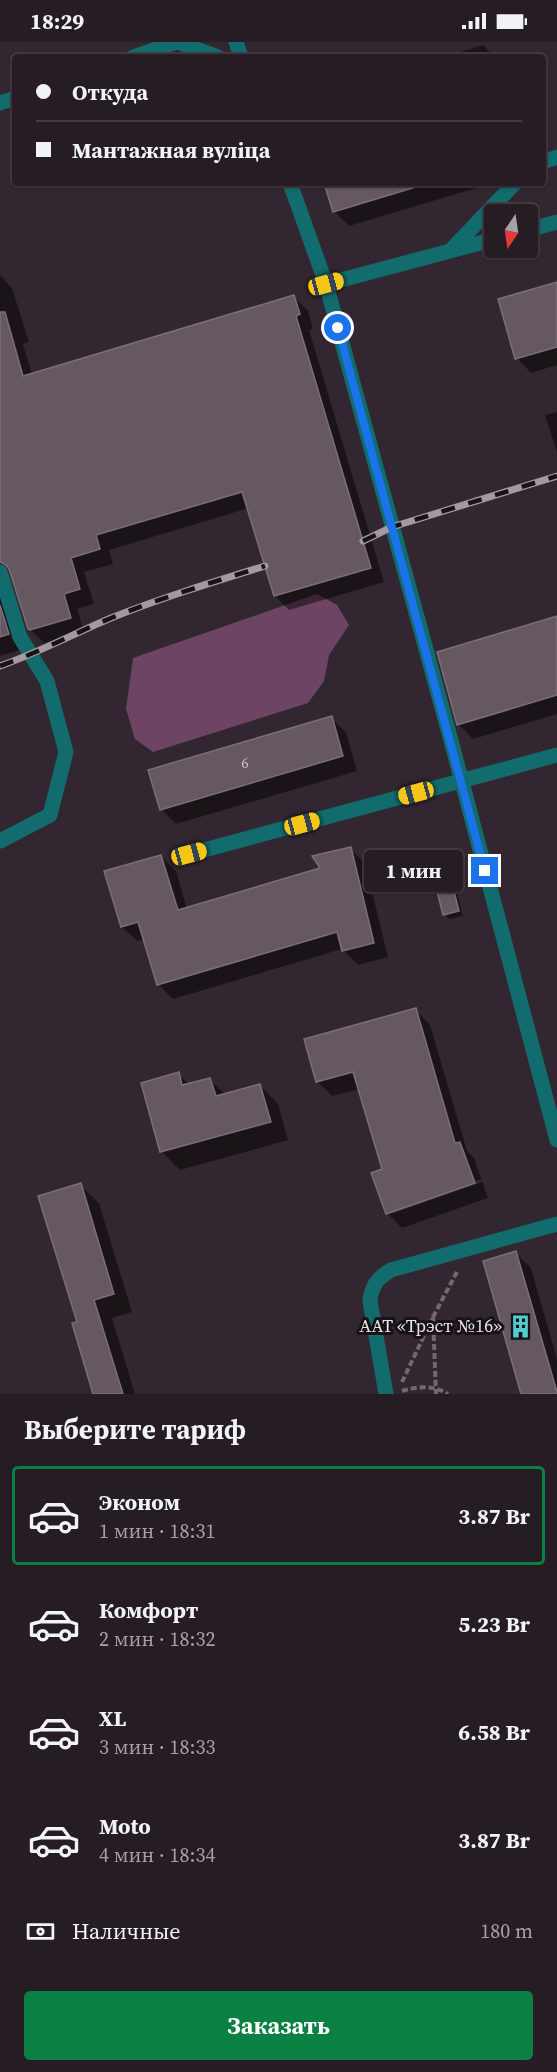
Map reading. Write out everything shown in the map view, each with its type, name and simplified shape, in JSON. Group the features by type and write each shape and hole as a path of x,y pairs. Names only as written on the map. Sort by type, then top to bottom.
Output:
{"street":[{"path":"142,54 177,42 210,54"},
{"path":"291,186 326,284 557,1140"},
{"path":"449,252 512,186"},
{"path":"538,227 557,222"},
{"path":"326,284 484,242"},
{"path":"0,572 20,637 47,681 66,752 50,815 0,841"},
{"path":"189,854 557,755"},
{"path":"386,1394 370,1300 371,1290 377,1278 391,1270 557,1224"}],"path":[{"path":"448,1394 414,1387 396,1394 469,1248"},
{"path":"433,1317 436,1391"}],"shaded area":[{"path":"317,594 337,605 349,625 329,655 324,681 308,703 153,752 135,739 126,709 133,658"}],"building":[{"path":"325,186 416,186 416,187 333,212"},
{"path":"557,282 557,347 515,359 498,299"},
{"path":"294,295 300,314 296,316 371,568 274,596 242,492 96,535 100,549 71,558 80,589 64,594 71,618 28,629 9,569 0,562 0,312 5,312 23,376"},
{"path":"0,605 9,634 0,637"},
{"path":"557,616 557,695 457,725 437,652"},
{"path":"332,716 343,756 160,810 148,770"},
{"path":"351,847 374,943 342,951 337,932 157,985 138,922 121,927 104,871 161,855 178,910 320,868 312,856"},
{"path":"453,887 459,911 443,915 437,891"},
{"path":"416,1008 455,1143 460,1142 475,1183 386,1214 371,1173 382,1169 353,1072 316,1082 304,1039"},
{"path":"179,1072 182,1085 210,1078 216,1096 260,1084 271,1122 160,1152 141,1083"},
{"path":"81,1183 114,1294 94,1300 123,1394 93,1394 72,1323 77,1322 38,1196"},
{"name":"ААТ «Трэст №16»","path":"516,1251 557,1394 521,1394 483,1261"}],"railway":[{"path":"363,541 392,527 557,476"},
{"path":"0,666 130,611 187,590 265,566"}],"place":[{"name":"ААТ «Трэст №16»","path":"520,1326"}],"route":[{"path":"338,328 485,871"}]}
